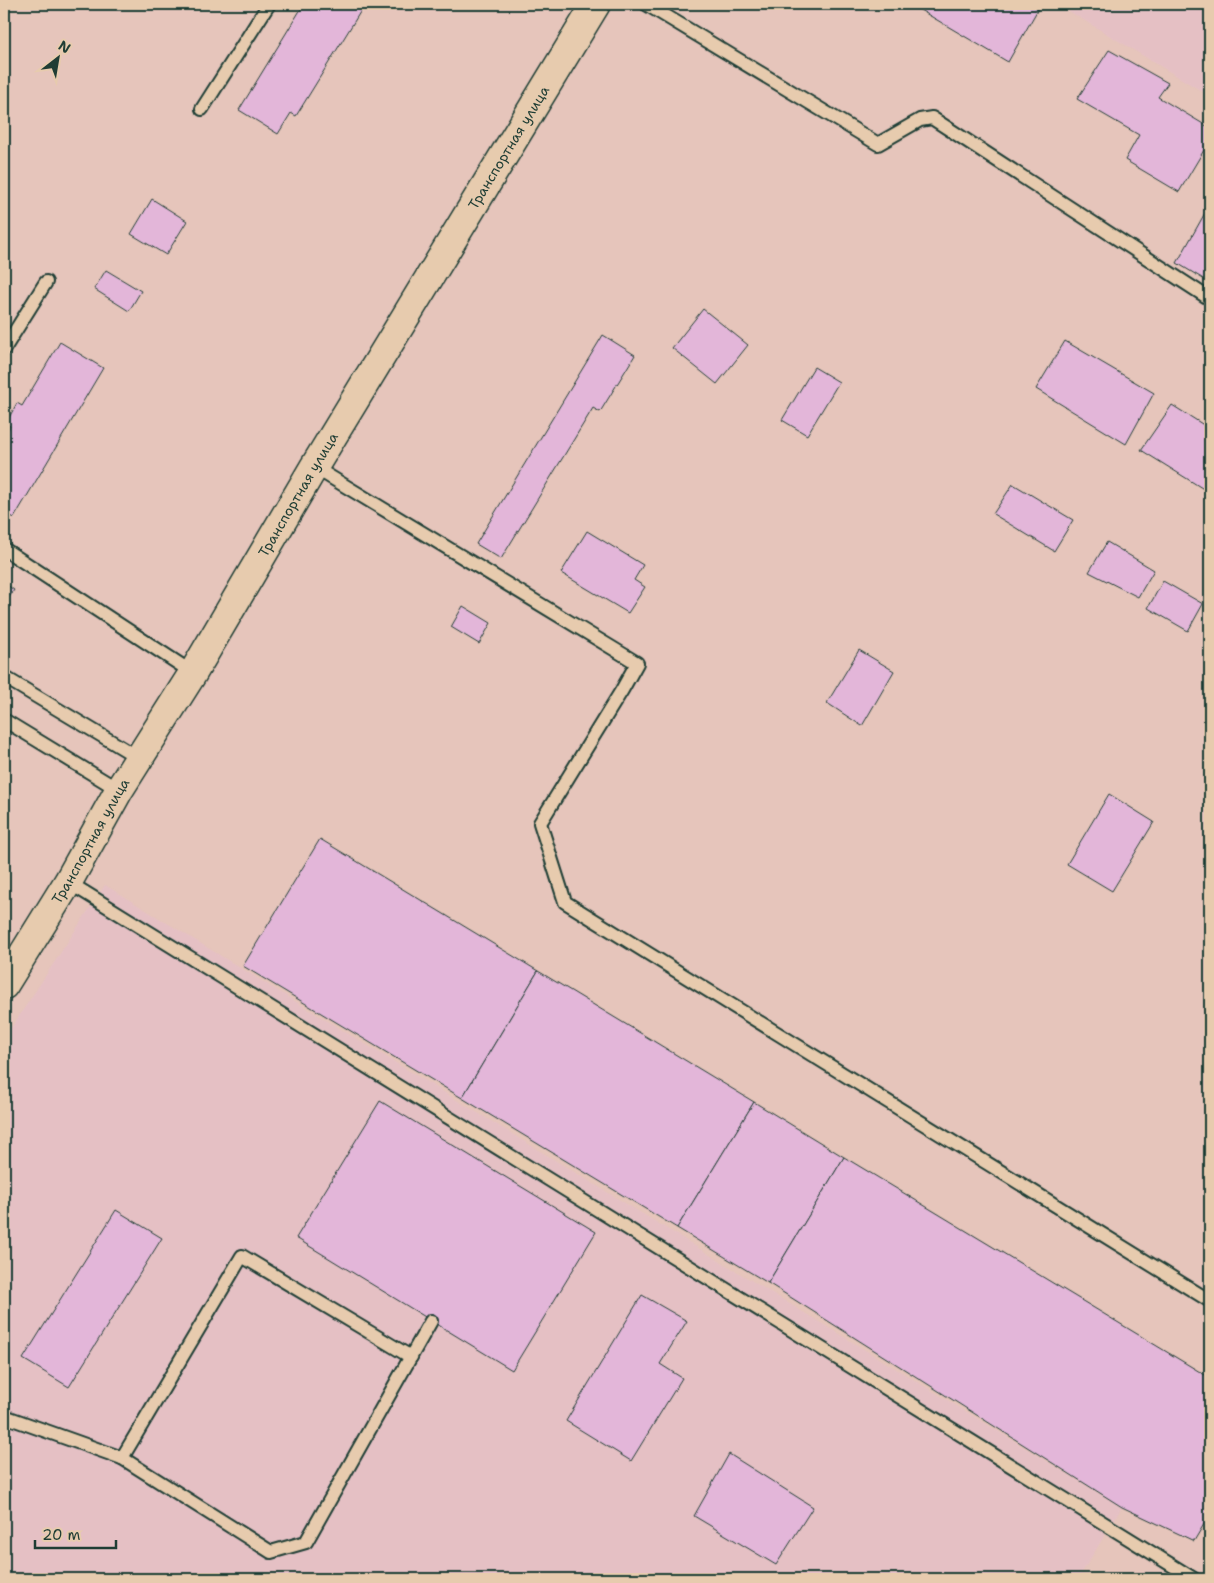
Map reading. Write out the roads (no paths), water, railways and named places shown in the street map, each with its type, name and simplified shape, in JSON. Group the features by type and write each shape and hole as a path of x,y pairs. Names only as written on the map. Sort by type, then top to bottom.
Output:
{"street":[{"name":"Транспортная улица","path":"4,986 68,882 119,790 193,673 314,467 596,4"}],"lane":[{"path":"202,109 269,4"},
{"path":"646,4 878,144 920,120 932,118 1210,299"},
{"path":"4,349 46,282"},
{"path":"314,467 637,663 540,823 565,902 1210,1301"},
{"path":"4,549 193,673"},
{"path":"4,677 139,758"},
{"path":"4,720 119,790"},
{"path":"68,882 1194,1579"},
{"path":"122,1458 242,1256 411,1357"},
{"path":"4,1416 122,1458 272,1552 306,1542 431,1321"}]}
